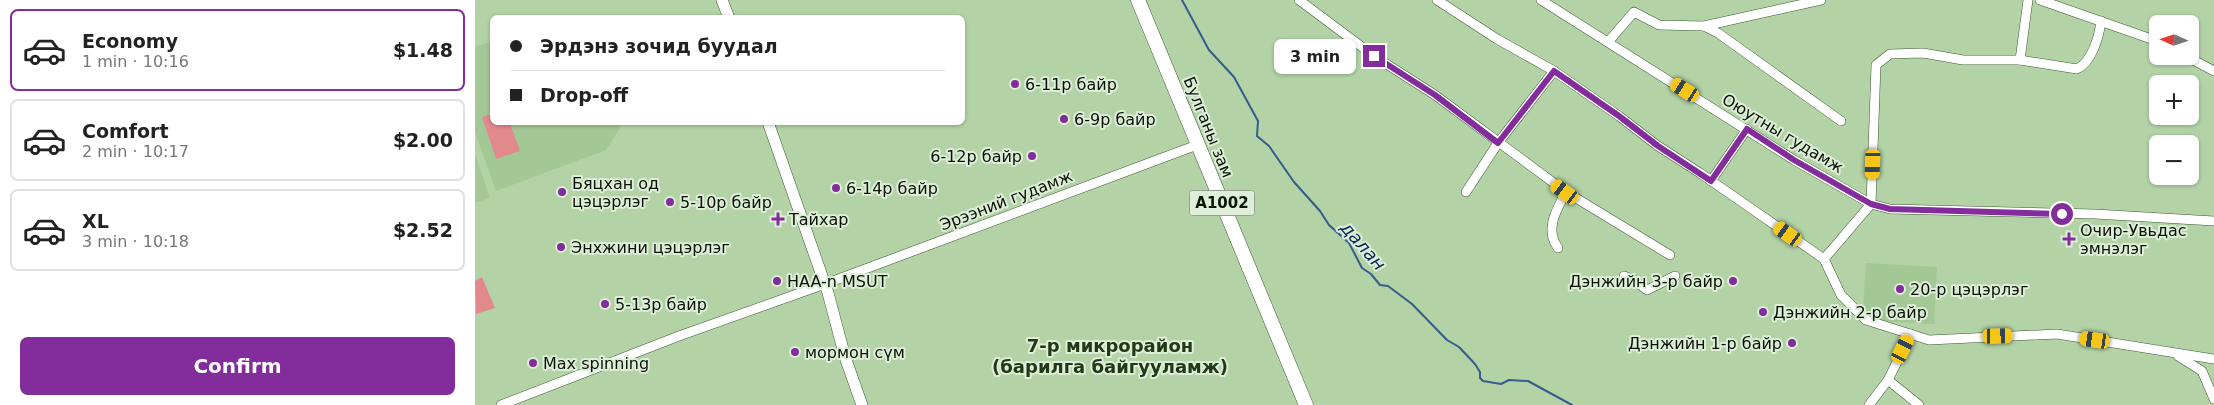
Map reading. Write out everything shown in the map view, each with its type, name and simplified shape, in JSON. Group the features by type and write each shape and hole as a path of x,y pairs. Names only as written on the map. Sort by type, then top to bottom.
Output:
{"highway":[{"name":"Булганы зам","path":"1138,0 1306,405"}],"main road":[{"path":"722,0 728,15"},
{"path":"769,125 825,284 845,357 862,405"}],"street":[{"path":"1299,0 1374,56 1435,95 1565,192 1670,255"},
{"path":"1437,0 1497,39 1554,71 1619,116 1658,146 1824,259 1841,295 1866,320 1929,340 1941,341 1998,336 2057,334 2214,359"},
{"name":"Оюутны гудамж","path":"1541,0 1794,160 1871,204 1890,209 2095,214 2214,221"},
{"path":"1608,42 1634,12 1659,24 1704,26 1821,0"},
{"path":"2020,60 2028,0"},
{"path":"2040,0 2149,38"},
{"path":"1824,259 1871,204 1875,65 1890,54 1923,53 1963,60 2020,60 2070,69 2083,66 2087,62 2100,32 2101,21"},
{"path":"1704,26 1718,33 1841,120"},
{"path":"2199,63 2214,71"},
{"path":"1466,192 1498,143 1554,71"},
{"path":"1711,181 1747,129"},
{"name":"Эрээний гудамж","path":"501,405 679,336 825,284 1197,145"},
{"path":"1558,248 1555,244 1552,228 1553,216 1565,192"},
{"path":"1624,276 1634,280 1647,290 1675,276"},
{"path":"1869,405 1888,380 1911,334"},
{"path":"2171,353 2202,371 2214,399"},
{"path":"1888,380 1919,405"}],"shaded area":[{"path":"490,42 490,125 619,125 620,128 606,150 496,191 475,132 475,47"},
{"path":"490,115 490,125 511,125 520,151 496,159 482,117"},
{"path":"475,154 490,198 475,203"},
{"name":"20-р цэцэрлэг","path":"1866,263 1937,267 1934,324 1879,321 1863,311"},
{"path":"482,277 495,308 476,314 475,281"}],"waterway":[{"name":"далан","path":"1182,0 1209,50 1234,77 1258,121 1257,136 1269,146 1294,182 1320,211 1329,225 1349,243 1362,268 1371,274 1380,285 1388,286 1412,304 1447,340 1459,347 1475,364 1483,381 1501,384 1509,380 1528,381 1572,405"}],"place":[{"name":"6-11р байр","path":"1015,84"},
{"name":"6-9р байр","path":"1064,119"},
{"name":"6-12р байр","path":"1032,156"},
{"name":"6-14р байр","path":"836,188"},
{"name":"Бяцхан од цэцэрлэг","path":"562,192"},
{"name":"5-10р байр","path":"670,202"},
{"name":"Тайхар","path":"778,219"},
{"name":"Oчир-Увьдас эмнэлэг","path":"2069,239"},
{"name":"Энхжини цэцэрлэг","path":"561,247"},
{"name":"HAA-n MSUT","path":"777,281"},
{"name":"Дэнжийн 3-р байр","path":"1733,281"},
{"name":"20-р цэцэрлэг","path":"1900,289"},
{"name":"5-13р байр","path":"605,304"},
{"name":"Дэнжийн 2-р байр","path":"1763,312"},
{"name":"Дэнжийн 1-р байр","path":"1792,343"},
{"name":"мормон сүм","path":"795,352"},
{"name":"Max spinning","path":"533,363"}],"district":[{"name":"7-р микрорайон (барилга байгууламж)","path":"1110,356"}],"route":[{"path":"1374,56 1435,95 1498,143 1554,71 1619,116 1658,146 1711,181 1747,129 1794,160 1871,204 1890,209 2062,214"}]}
